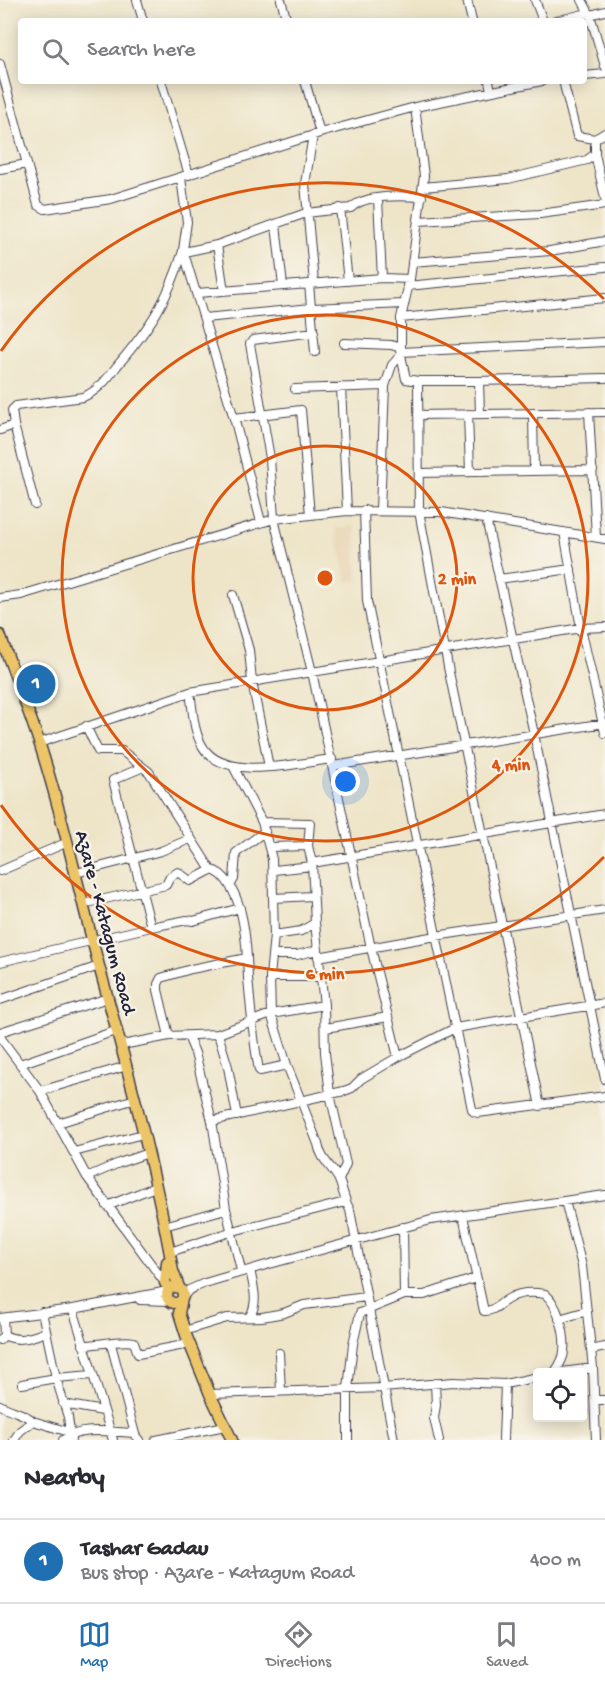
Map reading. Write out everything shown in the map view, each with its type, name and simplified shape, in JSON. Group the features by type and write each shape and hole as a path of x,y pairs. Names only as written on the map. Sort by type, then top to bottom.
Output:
{"main road":[{"name":"Azare - Katagum Road","path":"0,635 39,743 68,842 144,1134 170,1252 174,1277 174,1313 189,1344"},
{"name":"Azare - Katagum Road","path":"164,1225 167,1262 184,1331 232,1440"}],"street":[{"path":"137,0 142,18"},
{"path":"280,0 286,18"},
{"path":"466,0 471,18"},
{"path":"535,0 542,18"},
{"path":"583,1 601,38 605,66"},
{"path":"570,18 605,11"},
{"path":"0,64 38,205 45,209 111,199 317,134 416,107 526,84"},
{"path":"587,76 605,74"},
{"path":"35,505 14,425 14,407 91,394 107,378 158,314 173,283 184,251 187,222 185,176 162,84"},
{"path":"306,84 317,134 305,184 315,352"},
{"path":"491,84 495,90"},
{"path":"495,90 502,84"},
{"path":"564,84 578,136 595,139 605,133"},
{"path":"416,107 424,176 419,221 402,318 401,353 406,379 479,381 605,378"},
{"path":"595,139 595,154 605,198"},
{"path":"423,187 508,179 587,160 595,154"},
{"path":"0,170 27,164"},
{"path":"184,251 217,245 306,213 351,208 356,203 367,199 392,196 422,197"},
{"path":"378,199 382,278"},
{"path":"419,221 540,214 605,205"},
{"path":"340,208 348,281"},
{"path":"276,225 283,286"},
{"path":"412,262 550,251 605,241"},
{"path":"217,245 224,291"},
{"path":"184,251 234,418 261,522"},
{"path":"196,293 382,278 408,282 605,267"},
{"path":"402,318 605,298"},
{"path":"204,318 312,308 404,304"},
{"path":"314,332 251,342 270,459 274,519 312,672 371,948 398,1057"},
{"path":"401,353 605,342"},
{"path":"344,343 395,346 401,353"},
{"path":"380,510 385,386 392,366 401,353"},
{"path":"418,381 419,511 445,650 540,1106"},
{"path":"479,381 480,414"},
{"path":"295,389 385,386"},
{"path":"341,387 347,511"},
{"path":"234,418 301,410 310,515"},
{"path":"0,598 21,595 261,522 347,511 441,512 600,538 589,412"},
{"path":"418,416 605,412"},
{"path":"533,413 534,471"},
{"path":"468,414 470,472"},
{"path":"0,430 14,425"},
{"path":"419,473 593,470"},
{"path":"364,510 367,602 474,1112 540,1106 605,1096"},
{"path":"486,519 534,734 605,1079"},
{"path":"564,532 581,627 605,733"},
{"path":"499,579 571,569"},
{"path":"233,595 249,650 252,682 269,768"},
{"path":"39,743 189,692 581,627 605,627"},
{"path":"189,692 197,734 204,748 213,758 233,766 269,768 398,756 604,723"},
{"path":"86,726 98,751 123,751 141,768 149,772 211,870 222,876 230,886 240,908 259,1070 287,1065"},
{"path":"233,766 263,827 270,847 274,870 271,1014 287,1065 318,1144 319,1153 339,1180 345,1202 350,1210 382,1388 394,1440"},
{"path":"141,768 113,780 151,927"},
{"path":"274,870 605,814"},
{"path":"230,886 234,879 236,853 263,827 310,823 308,846 312,865 315,923 326,1028 325,1053 330,1094 346,1164 339,1180"},
{"path":"76,873 160,851 190,839"},
{"path":"0,871 68,842"},
{"path":"270,847 308,846"},
{"path":"83,904 166,885 170,877 178,872 190,881 211,870"},
{"path":"274,898 313,896"},
{"path":"0,962 151,927 193,921 240,908"},
{"path":"273,955 318,954 371,948 605,910"},
{"path":"274,934 301,931 315,923"},
{"path":"169,1036 158,990 161,978 191,969 247,958"},
{"path":"0,1000 99,966"},
{"path":"270,977 321,977"},
{"path":"0,1032 108,998"},
{"path":"212,1121 352,1088 361,1079 398,1057 455,1028 605,1003"},
{"path":"122,1046 169,1036 218,1034 271,1014 324,1005"},
{"path":"326,1028 388,1017"},
{"path":"20,1064 118,1030"},
{"path":"218,1034 228,1067 237,1116"},
{"path":"188,1036 195,1053 212,1121 226,1209 255,1296 250,1316"},
{"path":"0,1037 40,1091 87,1177 174,1293"},
{"path":"40,1091 127,1066"},
{"path":"58,1124 135,1099"},
{"path":"74,1152 144,1134"},
{"path":"87,1177 119,1162 148,1153"},
{"path":"107,1206 155,1187"},
{"path":"46,1332 22,1339 2,1337 1,1318 189,1290 245,1270 431,1220 605,1195"},
{"path":"170,1252 232,1231 345,1202"},
{"path":"565,1202 582,1266 593,1368 596,1440"},
{"path":"164,1225 226,1209"},
{"path":"464,1216 484,1311 514,1296 537,1292 545,1294 555,1305 559,1319 564,1353 557,1368"},
{"path":"403,1227 404,1295"},
{"path":"348,1440 348,1389 353,1344 360,1313 404,1295 424,1294 476,1278"},
{"path":"184,1331 227,1318 258,1317 284,1313 304,1305 320,1302 366,1297"},
{"path":"73,1309 112,1436"},
{"path":"559,1319 587,1311"},
{"path":"42,1312 56,1378 68,1417 68,1437"},
{"path":"83,1345 111,1344 126,1340 134,1342 138,1354 189,1344"},
{"path":"0,1405 68,1437 137,1437 111,1344"},
{"path":"591,1350 605,1347"},
{"path":"279,1353 281,1391"},
{"path":"587,1369 593,1368"},
{"path":"22,1384 92,1375"},
{"path":"210,1394 382,1388 453,1382 505,1384 533,1378"},
{"path":"435,1383 434,1418 439,1440"},
{"path":"503,1440 505,1384"},
{"path":"595,1400 605,1400"},
{"path":"63,1404 103,1411"},
{"path":"14,1440 20,1431 33,1421"},
{"path":"156,1440 225,1426"}],"shaded area":[{"path":"355,526 358,581 347,582 335,528"}],"place":[{"name":"Tashar Gadau","path":"36,684"}]}
